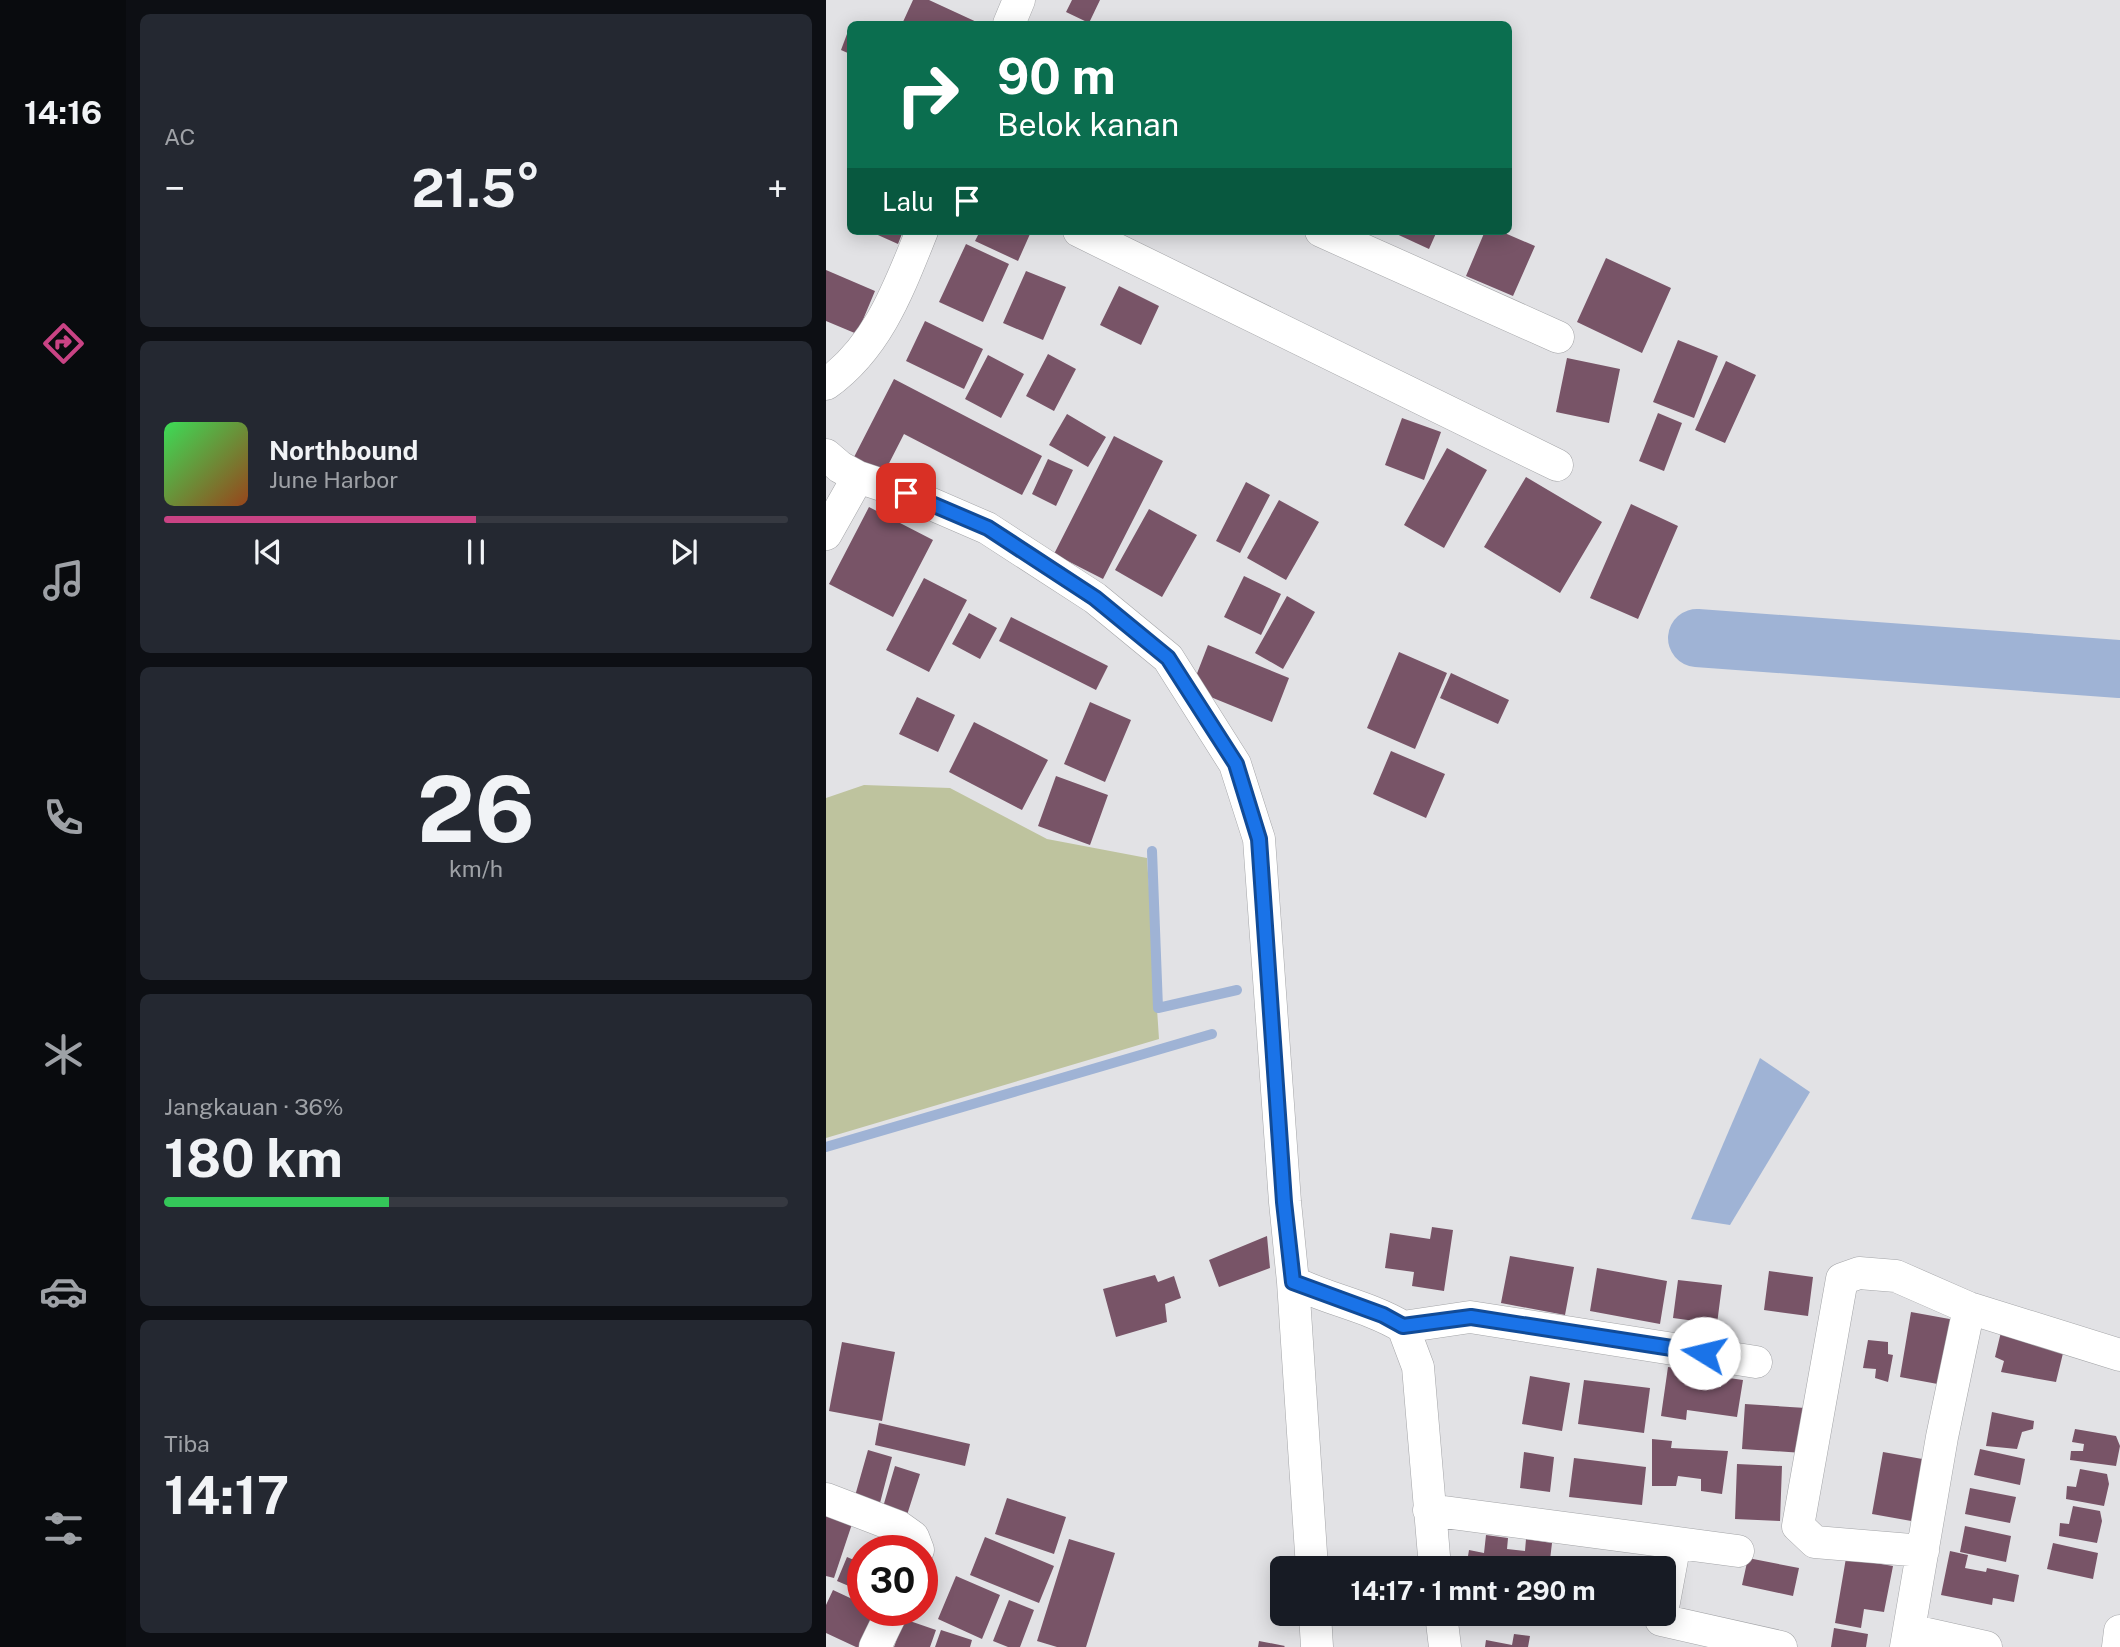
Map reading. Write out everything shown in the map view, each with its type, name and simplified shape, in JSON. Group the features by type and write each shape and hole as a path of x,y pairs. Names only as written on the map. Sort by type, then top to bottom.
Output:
{"street":[{"path":"826,384 858,356 881,324 920,235"},
{"path":"1087,235 1557,465"},
{"path":"1330,235 1558,337"},
{"path":"826,455 858,477 906,493 988,528 1095,598 1168,658 1236,764 1259,839 1311,1556"},
{"path":"826,534 858,477"},
{"path":"1923,1551 1815,1542 1798,1526 1842,1279 1858,1273 1896,1276 1969,1308 2120,1354"},
{"path":"1293,1282 1383,1315 1403,1326 1471,1317 1755,1362"},
{"path":"1969,1308 1942,1437 1908,1638 1986,1647"},
{"path":"1403,1326 1418,1367 1435,1556"},
{"path":"826,1499 899,1527 910,1535"},
{"path":"1429,1510 1738,1551"},
{"path":"1673,1556 1675,1543"},
{"path":"1676,1624 1781,1647"},
{"path":"875,1647 885,1626"},
{"path":"1316,1626 1317,1647"},
{"path":"1442,1626 1445,1647"},
{"path":"2118,1647 2120,1630"}],"green space":[{"path":"864,785 950,788 1047,839 1147,858 1159,1039 826,1138 826,798"}],"water":[{"path":"1760,1058 1810,1092 1730,1225 1691,1219"}],"building":[{"path":"913,0 929,0 974,21 903,21"},
{"path":"1072,0 1100,0 1090,21 1066,12"},
{"path":"847,34 847,53 841,50"},
{"path":"878,235 901,235 898,244"},
{"path":"978,235 1030,235 1018,261 975,241"},
{"path":"1399,235 1435,235 1429,249"},
{"path":"1483,235 1509,235 1535,246 1513,296 1466,276"},
{"path":"966,244 1009,264 983,322 939,302"},
{"path":"1606,258 1671,288 1642,353 1577,322"},
{"path":"826,270 875,291 857,334 826,321"},
{"path":"1026,271 1066,287 1043,340 1003,323"},
{"path":"1119,286 1159,306 1141,345 1100,325"},
{"path":"925,321 983,349 964,389 906,361"},
{"path":"1678,340 1718,356 1694,418 1653,402"},
{"path":"1048,354 1076,369 1054,411 1026,396"},
{"path":"988,355 1024,374 1001,418 965,399"},
{"path":"1567,358 1620,369 1609,423 1556,412"},
{"path":"1726,361 1756,375 1725,443 1695,430"},
{"path":"894,379 1042,456 1022,495 904,434 882,477 852,461"},
{"path":"1658,413 1682,423 1664,471 1639,461"},
{"path":"1067,414 1106,437 1088,467 1049,445"},
{"path":"1402,418 1441,432 1424,480 1385,465"},
{"path":"1114,436 1163,461 1103,579 1054,554"},
{"path":"1447,448 1487,470 1444,548 1404,525"},
{"path":"1048,459 1073,470 1056,506 1032,494"},
{"path":"1526,477 1602,522 1560,593 1484,547"},
{"path":"1246,482 1270,495 1240,553 1216,541"},
{"path":"1279,500 1319,522 1286,580 1247,558"},
{"path":"1631,504 1678,526 1638,619 1590,598"},
{"path":"869,507 933,540 893,617 829,584"},
{"path":"1149,509 1197,535 1162,597 1115,570"},
{"path":"1244,576 1281,594 1261,635 1224,617"},
{"path":"924,578 967,600 929,672 886,650"},
{"path":"1287,596 1315,612 1283,669 1255,653"},
{"path":"969,613 997,628 980,659 952,644"},
{"path":"1011,617 1108,666 1096,690 999,641"},
{"path":"1208,645 1289,678 1272,722 1191,689"},
{"path":"1399,652 1447,673 1415,749 1367,728"},
{"path":"1451,673 1509,700 1498,724 1440,698"},
{"path":"917,697 955,715 938,752 899,734"},
{"path":"1090,702 1131,720 1105,782 1064,764"},
{"path":"974,722 1048,760 1022,810 949,772"},
{"path":"1391,751 1445,774 1426,818 1373,794"},
{"path":"1056,776 1108,795 1090,845 1038,826"},
{"path":"1432,1227 1453,1230 1444,1291 1412,1286 1414,1272 1385,1268 1390,1233 1430,1239"},
{"path":"1267,1236 1270,1268 1219,1287 1209,1260"},
{"path":"1510,1256 1574,1267 1565,1315 1501,1303"},
{"path":"1597,1268 1667,1281 1660,1324 1590,1311"},
{"path":"1769,1271 1813,1277 1808,1316 1764,1310"},
{"path":"1155,1275 1158,1282 1174,1276 1181,1298 1165,1304 1167,1322 1116,1337 1103,1289"},
{"path":"1678,1280 1722,1285 1717,1324 1673,1318"},
{"path":"1911,1312 1955,1320 1943,1385 1900,1377"},
{"path":"2001,1332 2065,1345 2056,1382 2001,1372 2004,1361 1995,1357"},
{"path":"1868,1340 1888,1342 1888,1354 1893,1355 1888,1382 1875,1378 1876,1369 1863,1368"},
{"path":"842,1342 895,1352 882,1421 829,1411"},
{"path":"1668,1367 1704,1372 1702,1384 1721,1387 1722,1377 1743,1380 1737,1417 1687,1410 1686,1420 1661,1416"},
{"path":"1530,1376 1570,1383 1562,1431 1522,1424"},
{"path":"1584,1380 1650,1388 1644,1433 1578,1424"},
{"path":"1745,1404 1806,1408 1803,1453 1742,1449"},
{"path":"1992,1412 2034,1421 2033,1429 2022,1432 2017,1449 1986,1446"},
{"path":"879,1423 970,1444 965,1466 875,1445"},
{"path":"2075,1429 2116,1436 2120,1446 2116,1466 2070,1460 2071,1451 2083,1451 2084,1444 2072,1442"},
{"path":"1652,1439 1672,1441 1671,1448 1728,1451 1722,1494 1701,1491 1701,1479 1678,1476 1676,1486 1652,1486"},
{"path":"1980,1449 2025,1459 2020,1485 1974,1475"},
{"path":"868,1450 892,1457 880,1503 855,1496"},
{"path":"1524,1452 1554,1457 1550,1492 1520,1488"},
{"path":"1883,1452 1928,1460 1917,1522 1872,1514"},
{"path":"1574,1458 1646,1467 1642,1505 1569,1497"},
{"path":"1737,1464 1782,1466 1780,1521 1735,1519"},
{"path":"895,1466 920,1474 907,1515 883,1507"},
{"path":"2080,1469 2107,1474 2109,1484 2104,1506 2066,1499 2067,1486 2076,1487"},
{"path":"1970,1488 2016,1497 2010,1523 1965,1514"},
{"path":"1007,1498 1066,1517 1054,1554 995,1534"},
{"path":"2073,1506 2100,1511 2102,1521 2097,1543 2059,1536 2060,1523 2069,1524"},
{"path":"826,1509 854,1518 834,1578 826,1576"},
{"path":"1965,1526 2011,1536 2006,1562 1960,1552"},
{"path":"1486,1535 1508,1538 1507,1549 1525,1551 1526,1539 1552,1543 1550,1556 1468,1556 1469,1550 1484,1553"},
{"path":"985,1537 1054,1566 1039,1603 970,1575"},
{"path":"1069,1539 1115,1553 1086,1647 1057,1647 1037,1641"},
{"path":"2053,1543 2098,1553 2093,1579 2047,1569"},
{"path":"1950,1551 1968,1555 1965,1568 1986,1572 1987,1568 2019,1575 2014,1602 1993,1598 1992,1605 1941,1595"},
{"path":"847,1557 847,1585 837,1581"},
{"path":"1748,1558 1799,1568 1793,1596 1742,1585"},
{"path":"1846,1558 1893,1566 1884,1612 1864,1609 1861,1628 1835,1623"},
{"path":"956,1576 1000,1595 982,1639 938,1619"},
{"path":"833,1590 847,1597 847,1626 871,1626 864,1647 856,1647 826,1633 826,1605"},
{"path":"1009,1600 1034,1610 1020,1647 1008,1647 993,1641"},
{"path":"902,1626 924,1626 936,1630 930,1647 894,1647"},
{"path":"1834,1628 1868,1634 1866,1647 1831,1647"},
{"path":"941,1630 972,1640 970,1647 935,1647"},
{"path":"1514,1634 1530,1636 1528,1647 1485,1647 1486,1640 1512,1645"},
{"path":"1259,1641 1285,1646 1258,1647"}],"waterway":[{"path":"1697,638 2120,669"},
{"path":"1152,851 1158,1008 1237,990"},
{"path":"826,1147 1212,1034"}],"route":[{"path":"906,493 988,528 1095,598 1168,658 1236,764 1259,839 1284,1202 1293,1282 1383,1315 1403,1326 1471,1317 1704,1353"}]}
